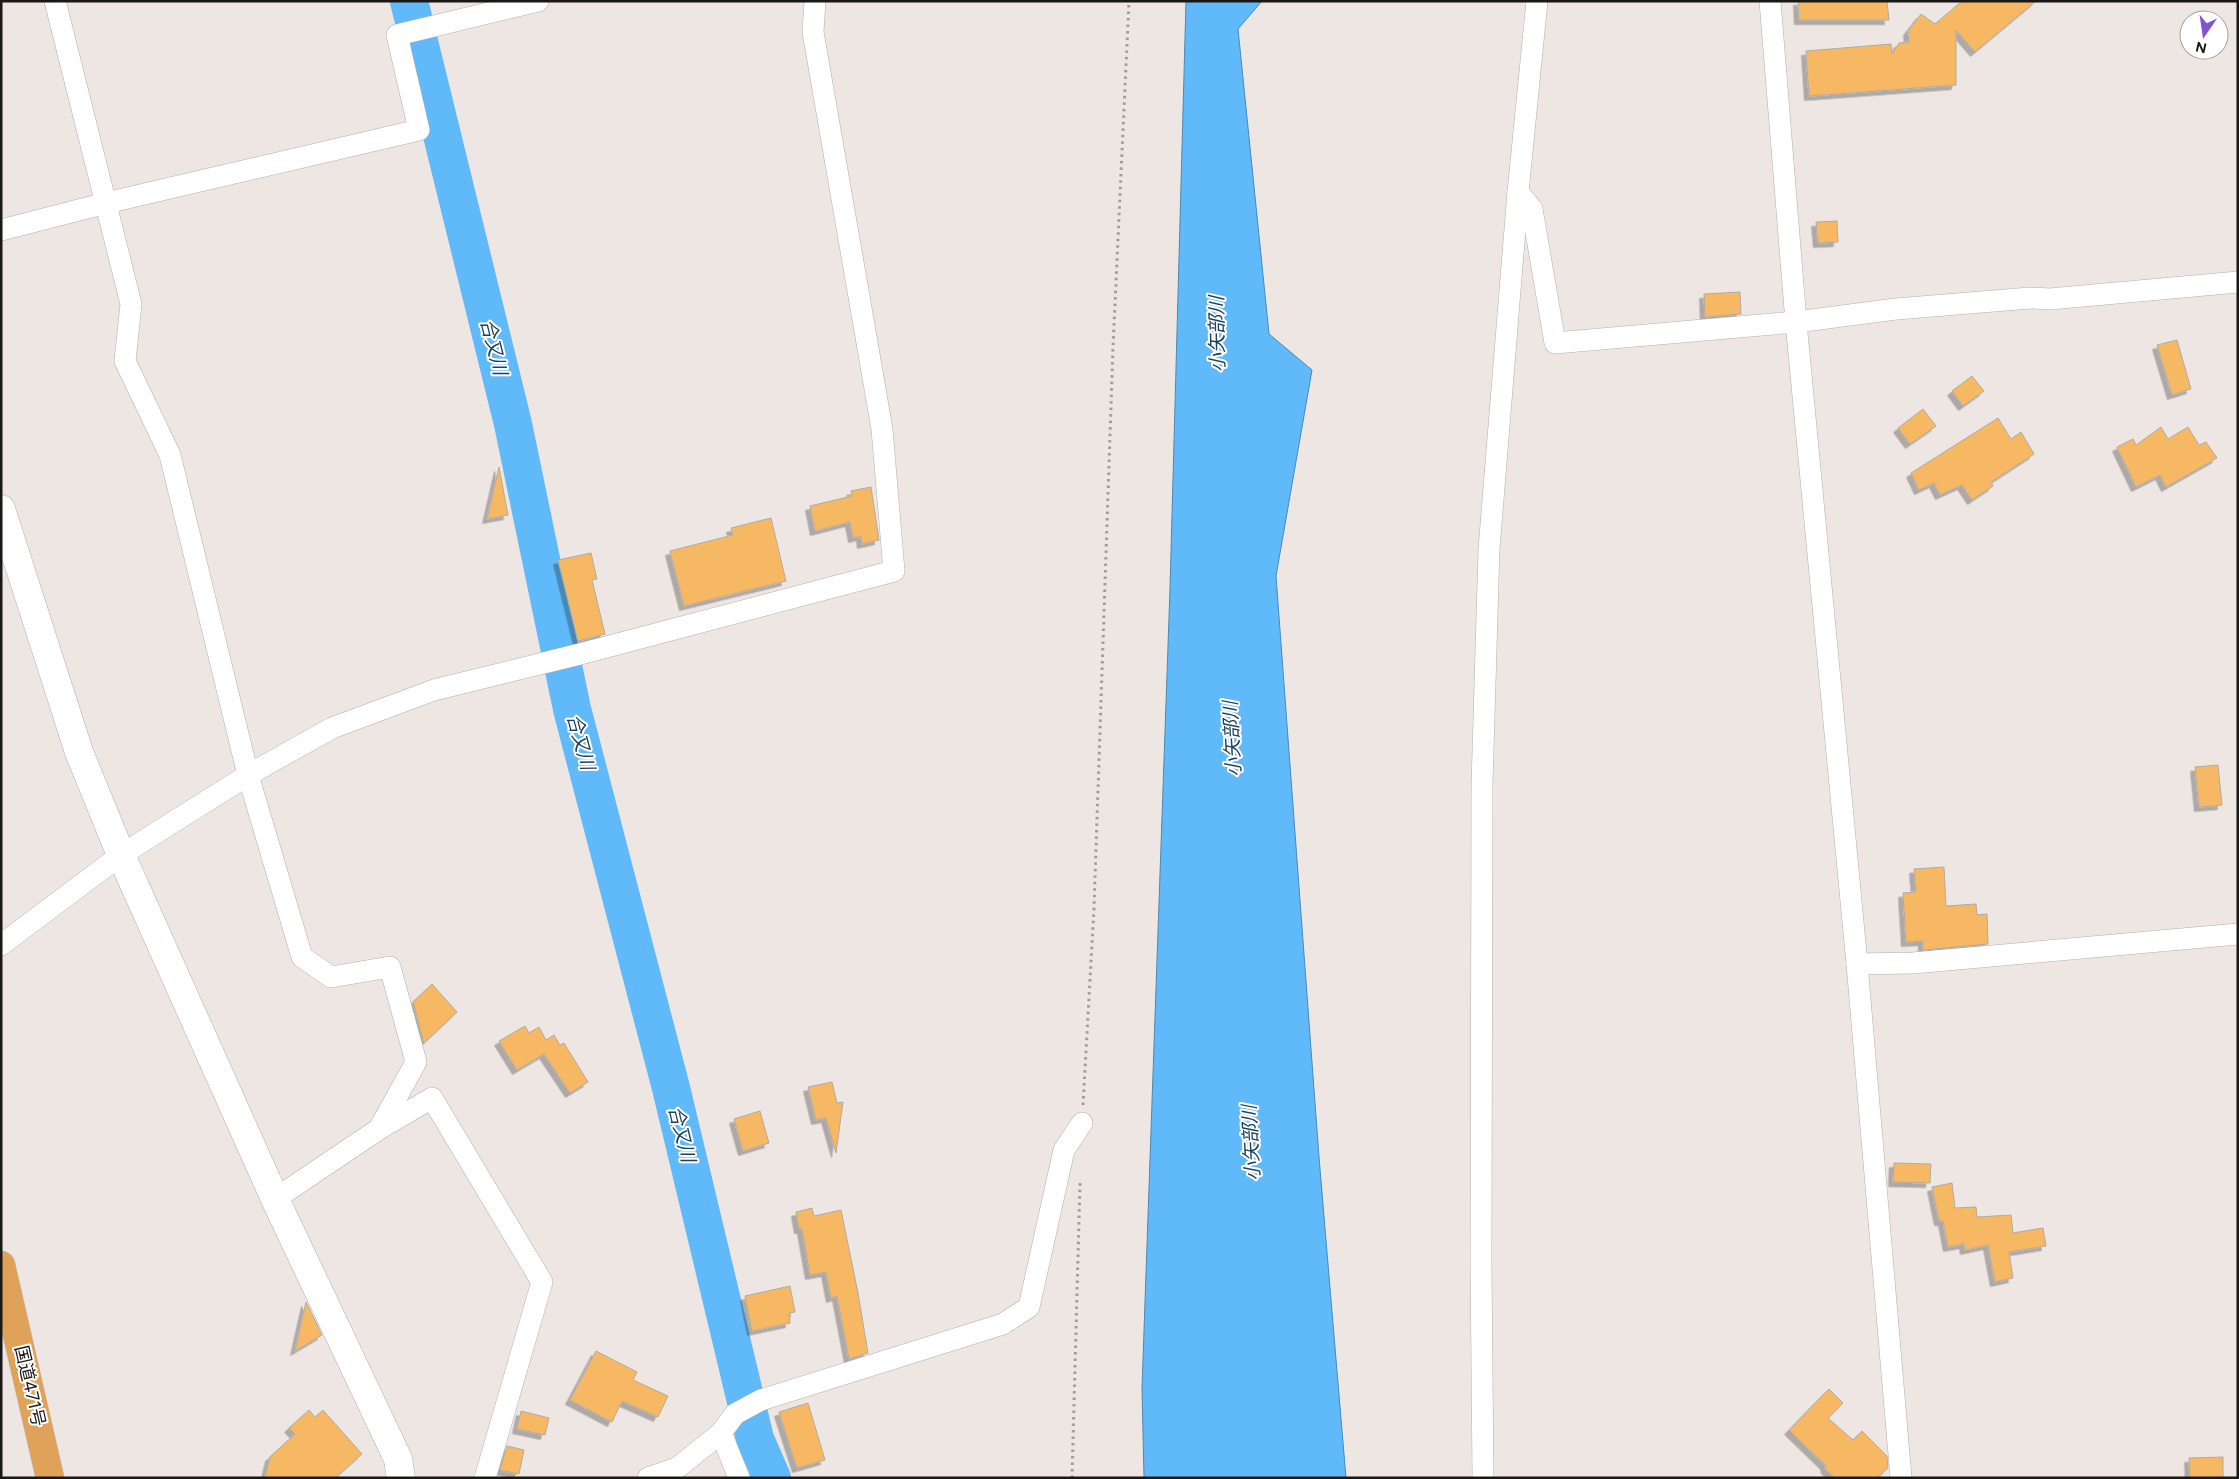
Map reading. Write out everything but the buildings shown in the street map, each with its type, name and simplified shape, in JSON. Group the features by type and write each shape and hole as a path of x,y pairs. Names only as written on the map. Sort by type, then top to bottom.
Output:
{"highway":[{"name":"国道471号","path":"1,1264 50,1478"}],"street":[{"path":"56,1 131,304 125,361 170,455 248,775 302,957 331,977 390,968 416,1062 379,1128"},
{"path":"1,230 106,203 419,130 397,35 427,28 487,7 538,1"},
{"path":"1,945 121,855 248,775 332,728 434,690 580,654 894,571 882,429 813,32 815,1"},
{"path":"1483,1478 1481,1263 1482,775 1489,549 1518,192 1537,1"},
{"path":"1770,1 1796,322 1857,964 1901,1478"},
{"path":"1518,192 1532,209 1555,343 1796,322 1896,309 2030,298 2050,299 2238,282"},
{"path":"1,509 79,752 121,855 275,1199 398,1459 401,1478"},
{"path":"1857,964 1913,963 2238,934"},
{"path":"275,1199 379,1128 432,1098 542,1282 485,1478"},
{"path":"648,1478 676,1468 721,1433 735,1414 761,1400 1003,1324 1029,1307 1064,1150 1082,1123"},
{"path":"721,1433 739,1478"}],"path":[{"path":"1082,1123 1094,908 1114,337 1129,1"},
{"path":"1072,1478 1080,1178"}],"water":[{"name":"小矢部川","path":"1186,1 1262,1 1238,29 1269,334 1312,370 1276,576 1319,1157 1346,1478 1144,1478 1142,1388 1170,589"}],"waterway":[{"name":"合又川","path":"409,1 513,424 572,709 671,1088 755,1439 772,1478"}]}
